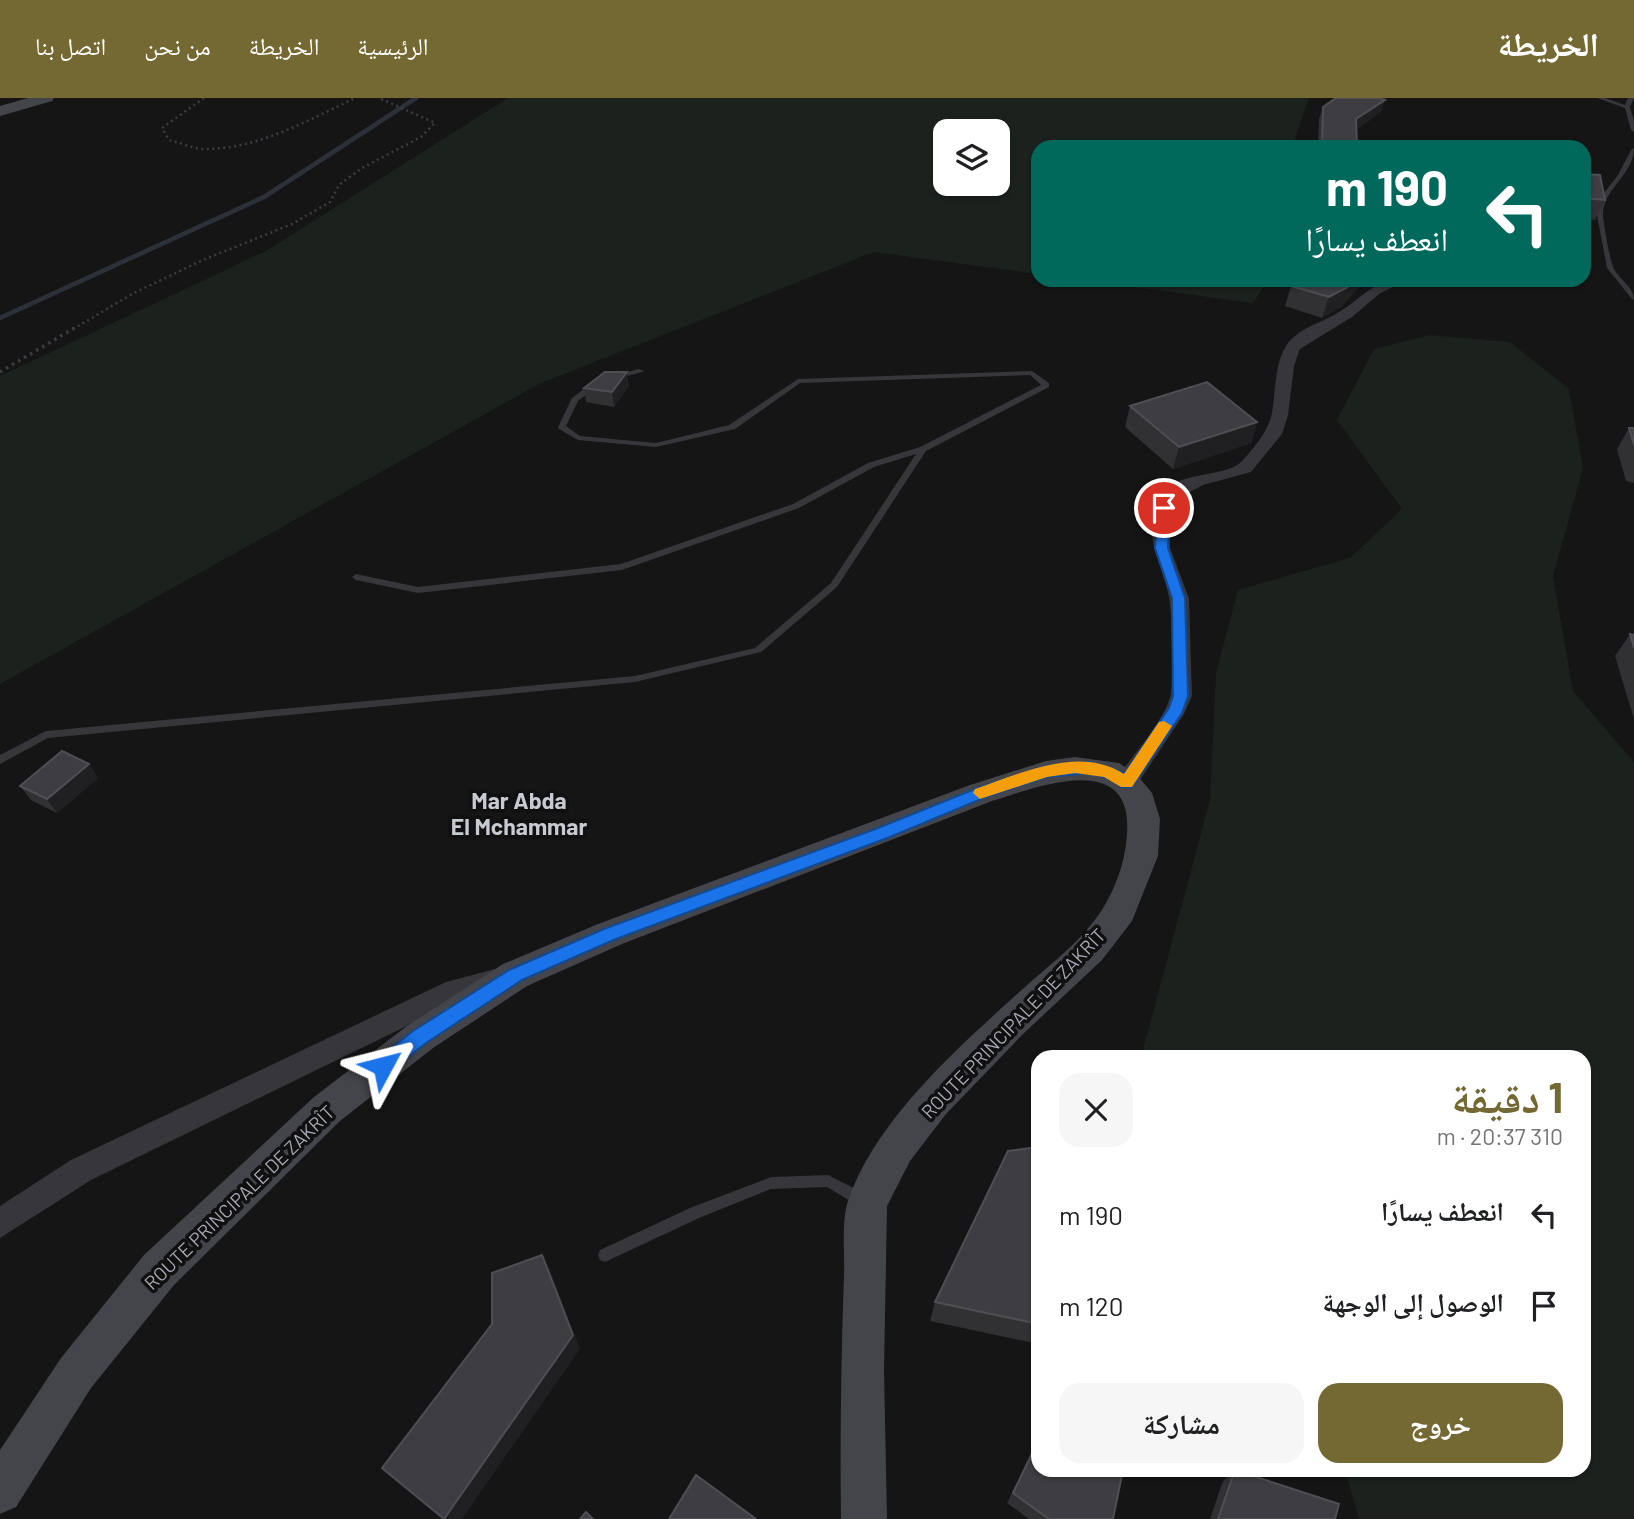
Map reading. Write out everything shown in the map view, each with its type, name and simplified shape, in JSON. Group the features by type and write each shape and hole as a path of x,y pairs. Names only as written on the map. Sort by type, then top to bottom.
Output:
{"street":[{"path":"0,111 25,101 46,98"},
{"path":"1126,783 1176,709 1181,696 1179,598 1161,548 1161,520 1166,499 1171,492 1197,481 1245,468 1265,446 1276,425 1286,366 1293,347 1303,338 1347,314 1374,291 1383,287"},
{"name":"ROUTE PRINCIPALE DE ZAKRÎT","path":"0,1492 76,1373 159,1270 327,1109 419,1037 515,975 610,934 981,793 1046,772 1091,768 1118,775 1141,801 1145,838 1136,873 1120,911 1090,950 1009,1024 933,1102 896,1148 867,1204 862,1370 864,1519"},
{"path":"0,1224 80,1170 455,990 515,975"}],"lane":[{"path":"1600,98 1627,107"},
{"path":"1631,98 1627,107 1634,130"},
{"path":"1634,150 1621,175 1603,198 1600,215 1610,268 1634,298"},
{"path":"356,577 418,590 622,568 796,506 871,465 923,449 1046,385 1032,373 798,381 732,427 656,445 578,438 562,427 575,400 601,380 641,371"},
{"path":"0,760 46,735 635,679 758,650 834,585 923,449"},
{"path":"605,1255 695,1213 771,1183 828,1181 867,1204"}],"path":[{"path":"204,98 162,128 169,140 206,149 242,143 292,126 355,98"},
{"path":"0,372 134,293 204,260 292,224 330,202 339,185 362,168 421,137 435,123 420,114 379,98"}],"shaded area":[{"path":"508,98 1309,98 1294,140 1031,140 1031,273 874,252 539,384 0,684 0,376 266,251"},
{"path":"1135,287 1263,287 1253,303"},
{"path":"1429,335 1510,342 1569,389 1583,468 1553,576 1573,691 1634,762 1634,1519 1359,1519 1347,1477 1591,1477 1591,1050 1143,1050 1210,800 1216,673 1238,590 1350,558 1402,509 1337,420 1374,349"}],"building":[{"path":"1336,98 1385,100 1356,119 1357,140 1322,140 1323,107"},
{"path":"1591,174 1600,175 1605,200 1591,199"},
{"path":"1294,287 1348,287 1329,297"},
{"path":"605,372 627,372 612,392 584,388"},
{"path":"1207,382 1257,422 1179,447 1130,406"},
{"path":"1629,428 1634,428 1634,445"},
{"path":"62,751 89,764 47,799 20,786"},
{"path":"1031,1148 1031,1323 935,1302 1008,1151"},
{"path":"542,1255 573,1335 444,1519 382,1468 492,1324 492,1273"},
{"path":"1031,1456 1031,1477 1122,1477 1113,1519 1049,1519 1013,1493"},
{"path":"696,1475 756,1519 669,1519"},
{"path":"1233,1477 1256,1477 1339,1504 1335,1519 1218,1519"},
{"path":"586,1512 593,1519 580,1519"}],"waterway":[{"path":"0,318 264,197 416,98"}],"slow traffic":[{"path":"980,793 1046,772 1075,768 1108,771 1118,775 1126,783 1164,726"}],"district":[{"name":"Mar Abda El Mchammar","path":"519,813"}],"route":[{"path":"383,1066 419,1037 515,975 610,934 981,793 1046,772 1091,768 1118,775 1126,783 1176,709 1181,696 1179,598 1168,574 1161,548 1164,508"}]}
